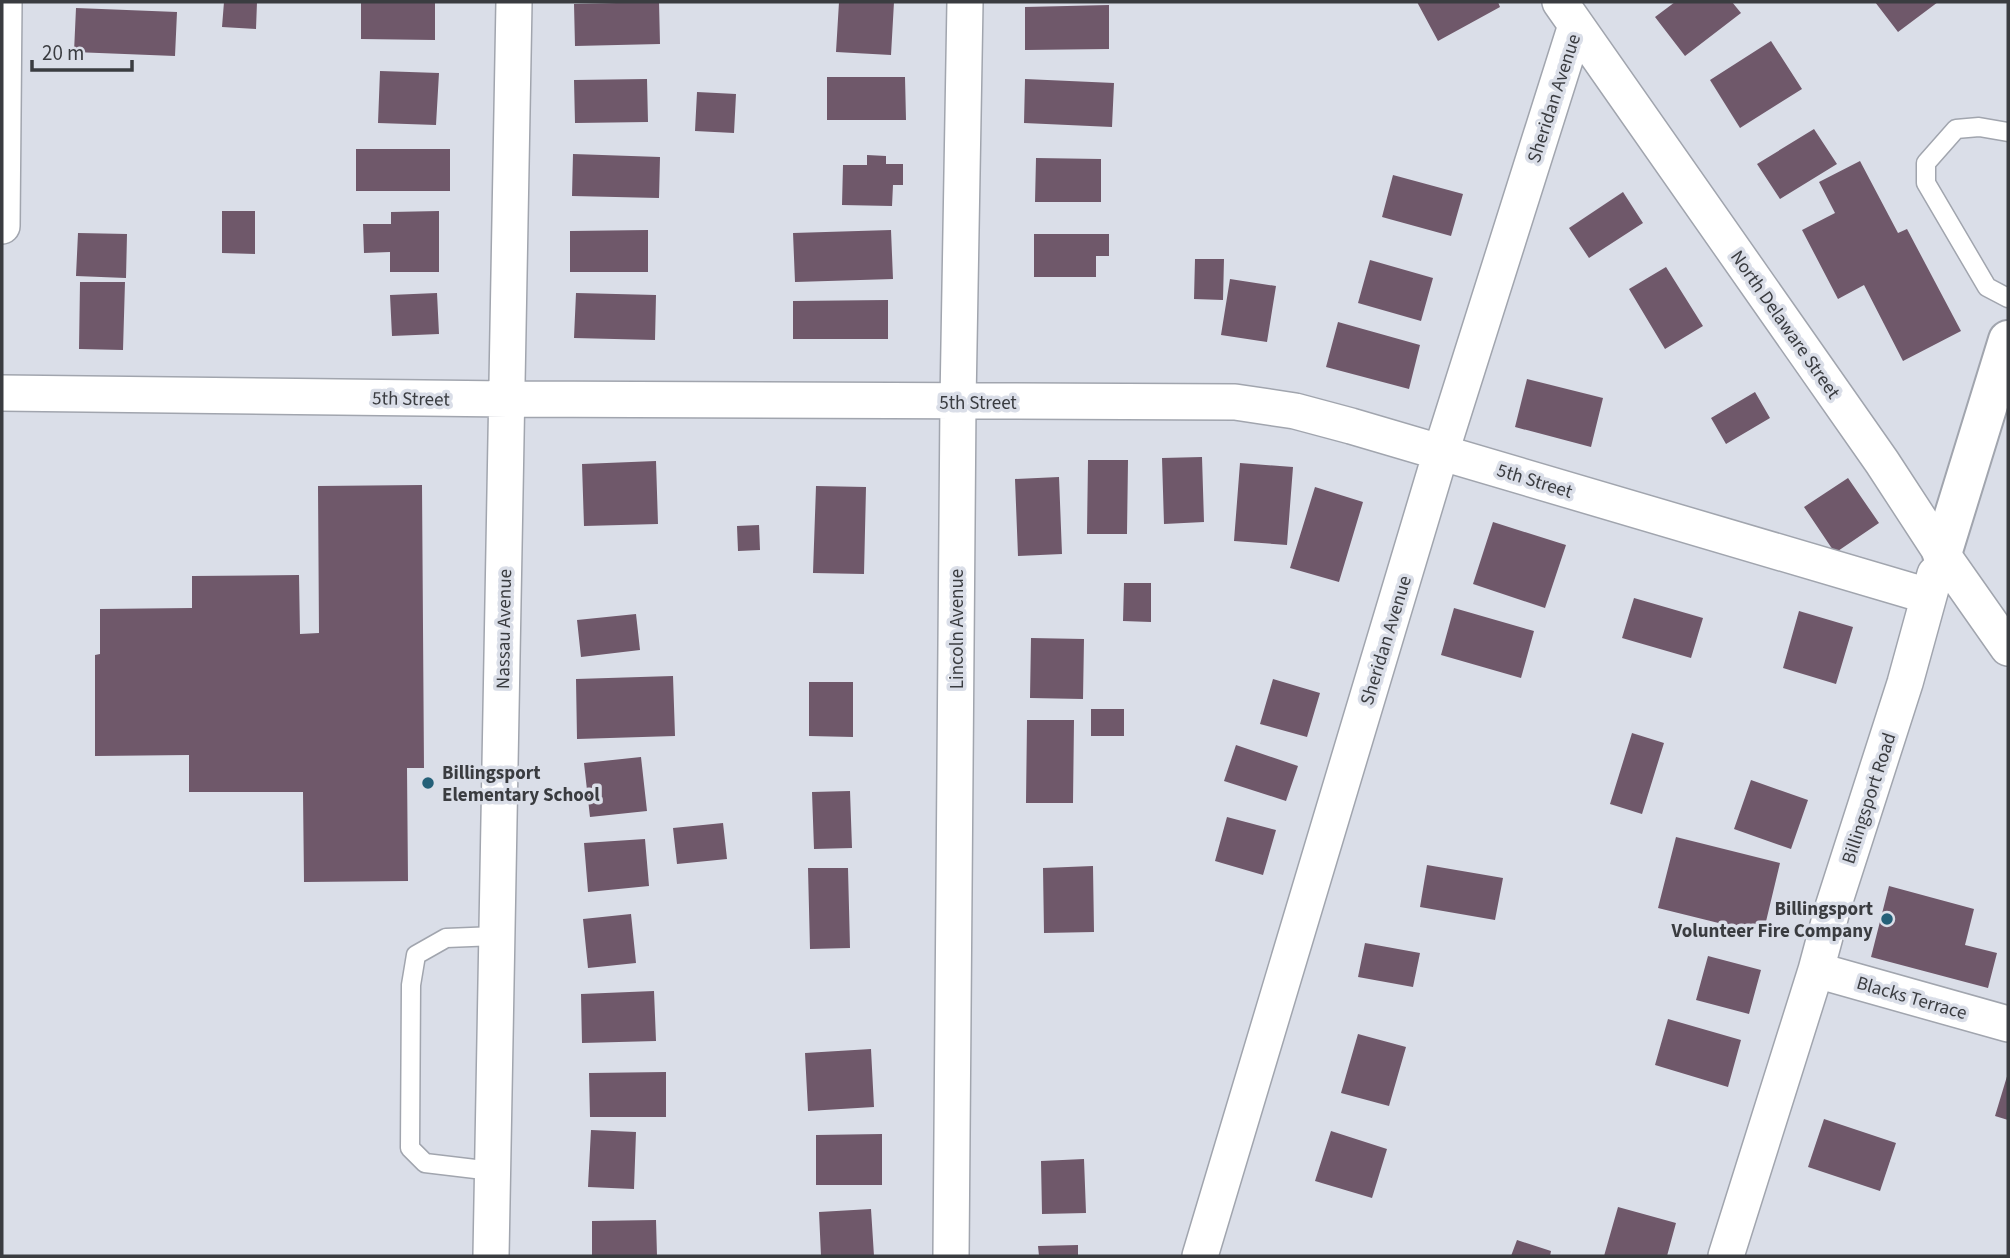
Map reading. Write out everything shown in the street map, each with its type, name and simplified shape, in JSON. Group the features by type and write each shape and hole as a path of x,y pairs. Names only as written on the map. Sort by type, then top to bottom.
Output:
{"street":[{"path":"2,226 4,2"},
{"name":"Nassau Avenue","path":"491,1256 514,2"},
{"name":"Lincoln Avenue","path":"951,1256 958,402 965,2"},
{"name":"Sheridan Avenue","path":"1200,1256 1441,452 1568,13"},
{"name":"North Delaware Street","path":"1568,13 1882,462 1942,554 2007,639"},
{"name":"Billingsport Road","path":"1726,1256 1905,683 1928,596 2004,354"},
{"name":"5th Street","path":"2,393 508,399 1235,402 1295,411 1928,596"},
{"name":"Blacks Terrace","path":"1816,970 2008,1024"}],"lane":[{"path":"2008,132 1979,127 1956,129 1926,163 1926,183 1987,287 2008,298"},
{"path":"2004,354 2008,407"},
{"path":"492,1171 425,1163 410,1148 411,985 416,955 446,938 496,936"}],"building":[{"path":"224,2 257,2 256,29 222,27"},
{"path":"361,2 435,2 435,40 361,39"},
{"path":"659,2 660,44 575,46 574,4"},
{"path":"839,2 894,2 891,55 836,52"},
{"path":"1417,2 1498,2 1500,7 1438,41"},
{"path":"1675,2 1732,2 1741,13 1685,56 1655,17"},
{"path":"1875,2 1938,2 1898,32"},
{"path":"1109,5 1109,49 1025,50 1025,7"},
{"path":"76,8 177,12 175,56 74,52"},
{"path":"1771,41 1802,89 1740,128 1710,80"},
{"path":"380,71 439,73 436,125 378,123"},
{"path":"827,77 905,77 906,120 827,120"},
{"path":"647,79 648,122 575,123 574,80"},
{"path":"1025,79 1114,83 1112,127 1024,123"},
{"path":"697,92 736,94 734,133 695,131"},
{"path":"1814,129 1837,164 1780,199 1757,164"},
{"path":"356,149 450,149 450,191 356,191"},
{"path":"573,154 660,157 659,198 572,196"},
{"path":"867,155 886,156 886,164 903,164 903,185 893,185 892,206 842,205 843,165 867,165"},
{"path":"1036,158 1101,159 1101,202 1035,202"},
{"path":"1860,161 1898,233 1907,229 1961,331 1903,361 1864,285 1838,299 1802,230 1835,213 1819,182"},
{"path":"1393,175 1463,194 1451,236 1382,217"},
{"path":"1623,192 1643,223 1589,258 1569,228"},
{"path":"222,211 255,211 255,254 222,253"},
{"path":"439,211 439,272 390,272 390,252 364,253 363,224 391,224 391,212"},
{"path":"648,230 648,272 570,272 570,231"},
{"path":"891,230 893,279 795,282 793,233"},
{"path":"78,233 127,234 126,278 76,276"},
{"path":"1034,234 1109,234 1109,256 1096,256 1096,277 1034,277"},
{"path":"1195,259 1224,259 1223,300 1194,299"},
{"path":"1370,260 1433,278 1421,321 1358,303"},
{"path":"1666,267 1703,326 1665,349 1629,289"},
{"path":"1230,279 1276,286 1267,342 1221,335"},
{"path":"80,282 125,282 123,350 79,349"},
{"path":"437,293 439,334 392,336 390,295"},
{"path":"576,293 656,295 655,340 574,338"},
{"path":"888,300 888,339 793,339 793,301"},
{"path":"1338,322 1420,345 1409,389 1326,367"},
{"path":"1527,379 1603,398 1591,447 1515,427"},
{"path":"1755,392 1770,418 1726,444 1711,418"},
{"path":"1202,457 1204,522 1164,524 1162,458"},
{"path":"1088,460 1128,460 1127,534 1087,534"},
{"path":"656,461 658,524 584,526 582,464"},
{"path":"1240,463 1293,467 1287,545 1234,541"},
{"path":"1059,477 1062,554 1018,556 1015,479"},
{"path":"1848,478 1879,523 1835,553 1804,507"},
{"path":"422,485 424,768 407,768 408,881 304,882 303,792 189,792 189,755 95,756 95,655 100,654 100,609 192,608 192,576 299,575 300,634 319,633 318,486"},
{"path":"816,486 866,487 864,574 813,573"},
{"path":"1315,487 1363,502 1339,582 1290,568"},
{"path":"1493,522 1566,545 1545,608 1473,584"},
{"path":"759,525 760,550 738,551 737,526"},
{"path":"1124,583 1151,583 1151,622 1123,621"},
{"path":"1634,598 1703,618 1691,658 1622,638"},
{"path":"1454,608 1534,631 1521,678 1441,655"},
{"path":"1799,611 1853,627 1836,684 1783,668"},
{"path":"636,614 640,650 581,657 577,620"},
{"path":"1031,638 1084,639 1083,699 1030,698"},
{"path":"673,676 675,736 577,739 576,679"},
{"path":"1273,679 1320,693 1307,737 1260,724"},
{"path":"809,682 853,682 853,737 809,736"},
{"path":"1091,709 1124,709 1124,736 1091,736"},
{"path":"1027,720 1074,720 1073,803 1026,803"},
{"path":"1632,733 1664,743 1642,814 1610,804"},
{"path":"1236,745 1298,766 1286,801 1224,781"},
{"path":"641,757 647,811 590,817 584,763"},
{"path":"1751,780 1808,800 1791,849 1734,829"},
{"path":"850,791 852,848 814,849 812,792"},
{"path":"1227,817 1276,830 1263,875 1215,861"},
{"path":"723,823 727,859 677,864 673,828"},
{"path":"1676,837 1780,863 1763,934 1658,908"},
{"path":"645,839 649,886 588,892 584,843"},
{"path":"1427,865 1503,878 1495,920 1420,907"},
{"path":"1093,866 1094,932 1044,933 1043,868"},
{"path":"808,868 848,868 850,948 810,949"},
{"path":"1889,886 1974,909 1965,945 1997,953 1988,988 1871,957"},
{"path":"631,914 636,963 588,968 583,919"},
{"path":"1365,943 1420,953 1413,987 1358,977"},
{"path":"1708,956 1761,970 1749,1014 1696,1000"},
{"path":"654,991 656,1041 582,1043 581,994"},
{"path":"1668,1019 1741,1040 1728,1087 1655,1065"},
{"path":"1358,1034 1406,1047 1389,1106 1341,1093"},
{"path":"871,1049 874,1107 808,1111 805,1053"},
{"path":"666,1072 666,1117 590,1117 589,1073"},
{"path":"2008,1073 2008,1120 1995,1116"},
{"path":"1824,1119 1896,1143 1880,1191 1808,1167"},
{"path":"591,1130 636,1132 634,1189 588,1187"},
{"path":"1331,1131 1387,1149 1372,1198 1315,1181"},
{"path":"882,1134 882,1185 816,1185 816,1135"},
{"path":"1084,1159 1086,1213 1042,1214 1041,1161"},
{"path":"1618,1207 1676,1223 1667,1256 1604,1256"},
{"path":"871,1209 874,1256 821,1256 819,1212"},
{"path":"656,1220 657,1256 592,1256 592,1221"},
{"path":"1517,1240 1551,1251 1550,1256 1511,1256"},
{"path":"1078,1245 1078,1256 1039,1256 1038,1246"}],"place":[{"name":"Billingsport Elementary School","path":"428,783"},
{"name":"Billingsport Volunteer Fire Company","path":"1887,919"}]}
